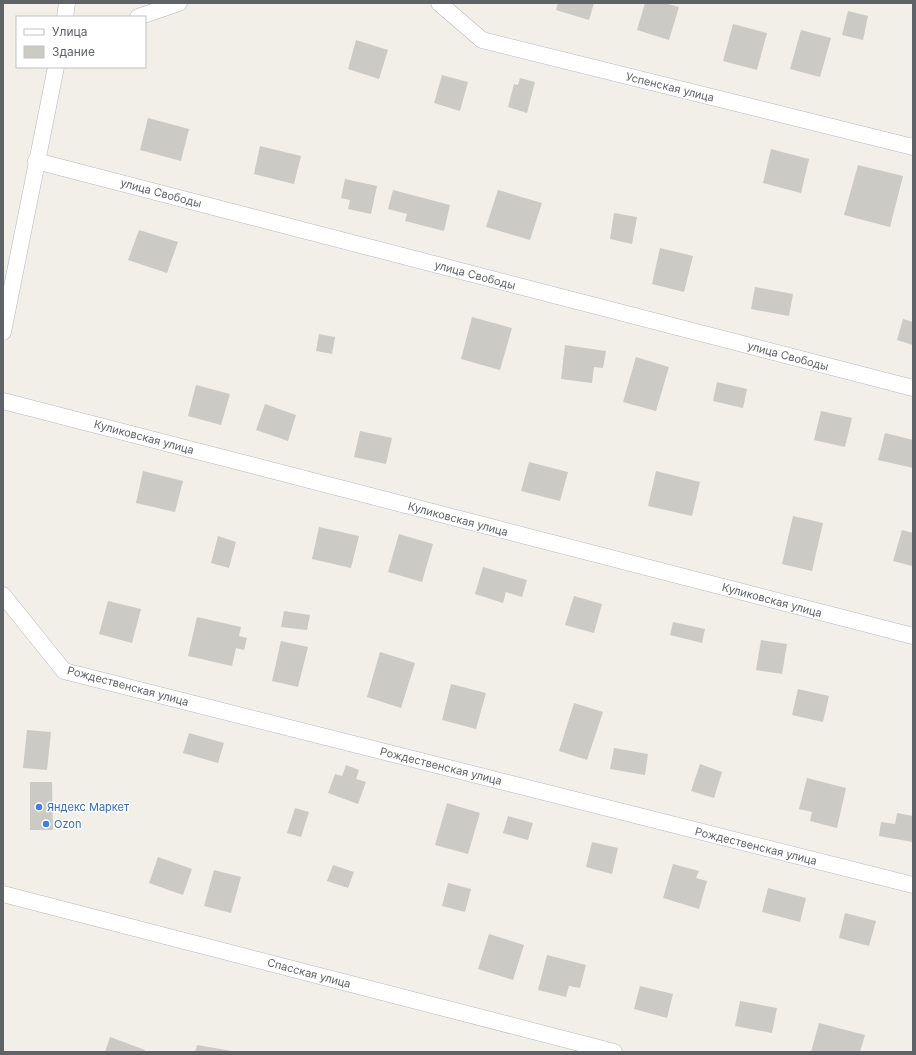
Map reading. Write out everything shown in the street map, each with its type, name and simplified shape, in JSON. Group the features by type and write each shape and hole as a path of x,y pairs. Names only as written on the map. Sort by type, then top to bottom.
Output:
{"street":[{"path":"65,16 68,3"},
{"path":"141,16 179,3"},
{"name":"Успенская улица","path":"439,3 482,40 913,147"},
{"path":"3,332 56,68"},
{"name":"улица Свободы","path":"36,161 913,388"},
{"name":"Куликовская улица","path":"3,401 913,636"},
{"name":"Рождественская улица","path":"3,595 64,671 913,885"},
{"name":"Спасская улица","path":"3,894 614,1052"}],"building":[{"path":"558,3 594,3 589,20 556,10"},
{"path":"645,3 664,3 679,7 669,40 637,30"},
{"path":"848,11 868,16 863,40 842,35"},
{"path":"733,24 767,33 757,70 723,61"},
{"path":"801,30 831,38 820,77 790,69"},
{"path":"356,40 388,50 379,79 348,69"},
{"path":"442,75 468,82 460,111 434,103"},
{"path":"520,78 535,82 527,113 508,107 514,84 518,85"},
{"path":"148,118 189,129 181,161 140,150"},
{"path":"260,146 301,156 294,184 254,174"},
{"path":"771,149 809,159 801,193 763,183"},
{"path":"858,165 903,176 890,227 844,215"},
{"path":"345,179 377,186 371,214 348,209 350,200 341,198"},
{"path":"393,190 450,205 444,231 405,221 407,214 388,209"},
{"path":"498,190 542,203 530,240 486,227"},
{"path":"614,213 637,217 632,244 610,239"},
{"path":"139,230 178,242 167,273 128,260"},
{"path":"660,248 693,256 684,292 652,284"},
{"path":"755,287 793,294 789,316 751,309"},
{"path":"472,317 512,328 500,370 461,359"},
{"path":"903,319 913,322 913,345 897,340"},
{"path":"319,334 335,337 332,354 316,351"},
{"path":"565,345 606,351 603,368 594,367 592,383 561,379"},
{"path":"636,357 669,367 656,411 623,402"},
{"path":"717,382 747,389 743,408 713,401"},
{"path":"196,385 230,394 221,425 188,416"},
{"path":"265,404 296,415 288,441 256,430"},
{"path":"821,411 852,418 845,447 814,440"},
{"path":"360,431 392,438 386,464 354,457"},
{"path":"885,433 913,440 913,468 878,460"},
{"path":"529,462 568,472 560,501 521,491"},
{"path":"143,471 183,481 175,512 136,503"},
{"path":"656,471 700,482 692,516 648,506"},
{"path":"793,516 823,523 812,571 782,564"},
{"path":"319,527 359,536 351,568 312,559"},
{"path":"902,530 913,533 912,566 893,561"},
{"path":"399,534 433,544 422,582 388,572"},
{"path":"218,536 236,542 229,568 211,563"},
{"path":"483,567 527,580 522,597 506,592 503,603 475,594"},
{"path":"574,596 602,604 594,633 565,625"},
{"path":"108,601 141,609 132,643 99,634"},
{"path":"284,611 310,615 307,630 281,627"},
{"path":"197,617 241,627 239,636 247,638 244,650 236,648 232,666 188,656"},
{"path":"673,622 705,629 702,643 670,635"},
{"path":"761,640 787,644 782,674 756,670"},
{"path":"281,641 308,647 298,687 272,681"},
{"path":"380,652 415,663 401,708 367,697"},
{"path":"451,684 486,693 476,729 442,720"},
{"path":"798,689 829,696 823,722 792,715"},
{"path":"574,703 603,712 587,760 559,751"},
{"path":"27,730 51,732 47,770 23,768"},
{"path":"189,733 224,743 218,763 183,753"},
{"path":"614,748 648,754 645,775 610,769"},
{"path":"700,764 722,772 714,798 691,791"},
{"path":"346,765 359,770 356,779 366,782 358,804 328,793 335,774 342,776"},
{"path":"807,778 846,788 837,828 810,821 812,812 799,809"},
{"path":"30,782 52,782 53,830 30,830"},
{"path":"447,803 480,813 468,854 435,845"},
{"path":"295,808 309,812 301,837 287,833"},
{"path":"897,813 913,816 913,842 879,836 881,822 895,824"},
{"path":"508,816 533,823 528,840 503,833"},
{"path":"592,842 618,848 612,874 586,867"},
{"path":"158,857 192,869 183,895 149,883"},
{"path":"673,864 699,871 696,878 707,881 699,909 663,898"},
{"path":"333,865 354,872 348,888 327,881"},
{"path":"214,870 241,877 231,913 204,906"},
{"path":"448,883 471,889 465,912 442,906"},
{"path":"768,888 806,898 800,922 762,912"},
{"path":"845,913 876,921 869,946 839,938"},
{"path":"489,934 524,945 513,980 478,969"},
{"path":"547,955 586,965 580,988 569,986 566,997 538,990"},
{"path":"640,986 673,994 667,1018 634,1009"},
{"path":"740,1001 777,1008 772,1033 735,1026"},
{"path":"819,1023 865,1035 860,1052 811,1052"},
{"path":"110,1037 145,1050 144,1052 105,1052"},
{"path":"197,1045 232,1051 232,1052 195,1052"}],"place":[{"name":"Яндекс Маркет","path":"39,807"},
{"name":"Ozon","path":"46,824"}]}
